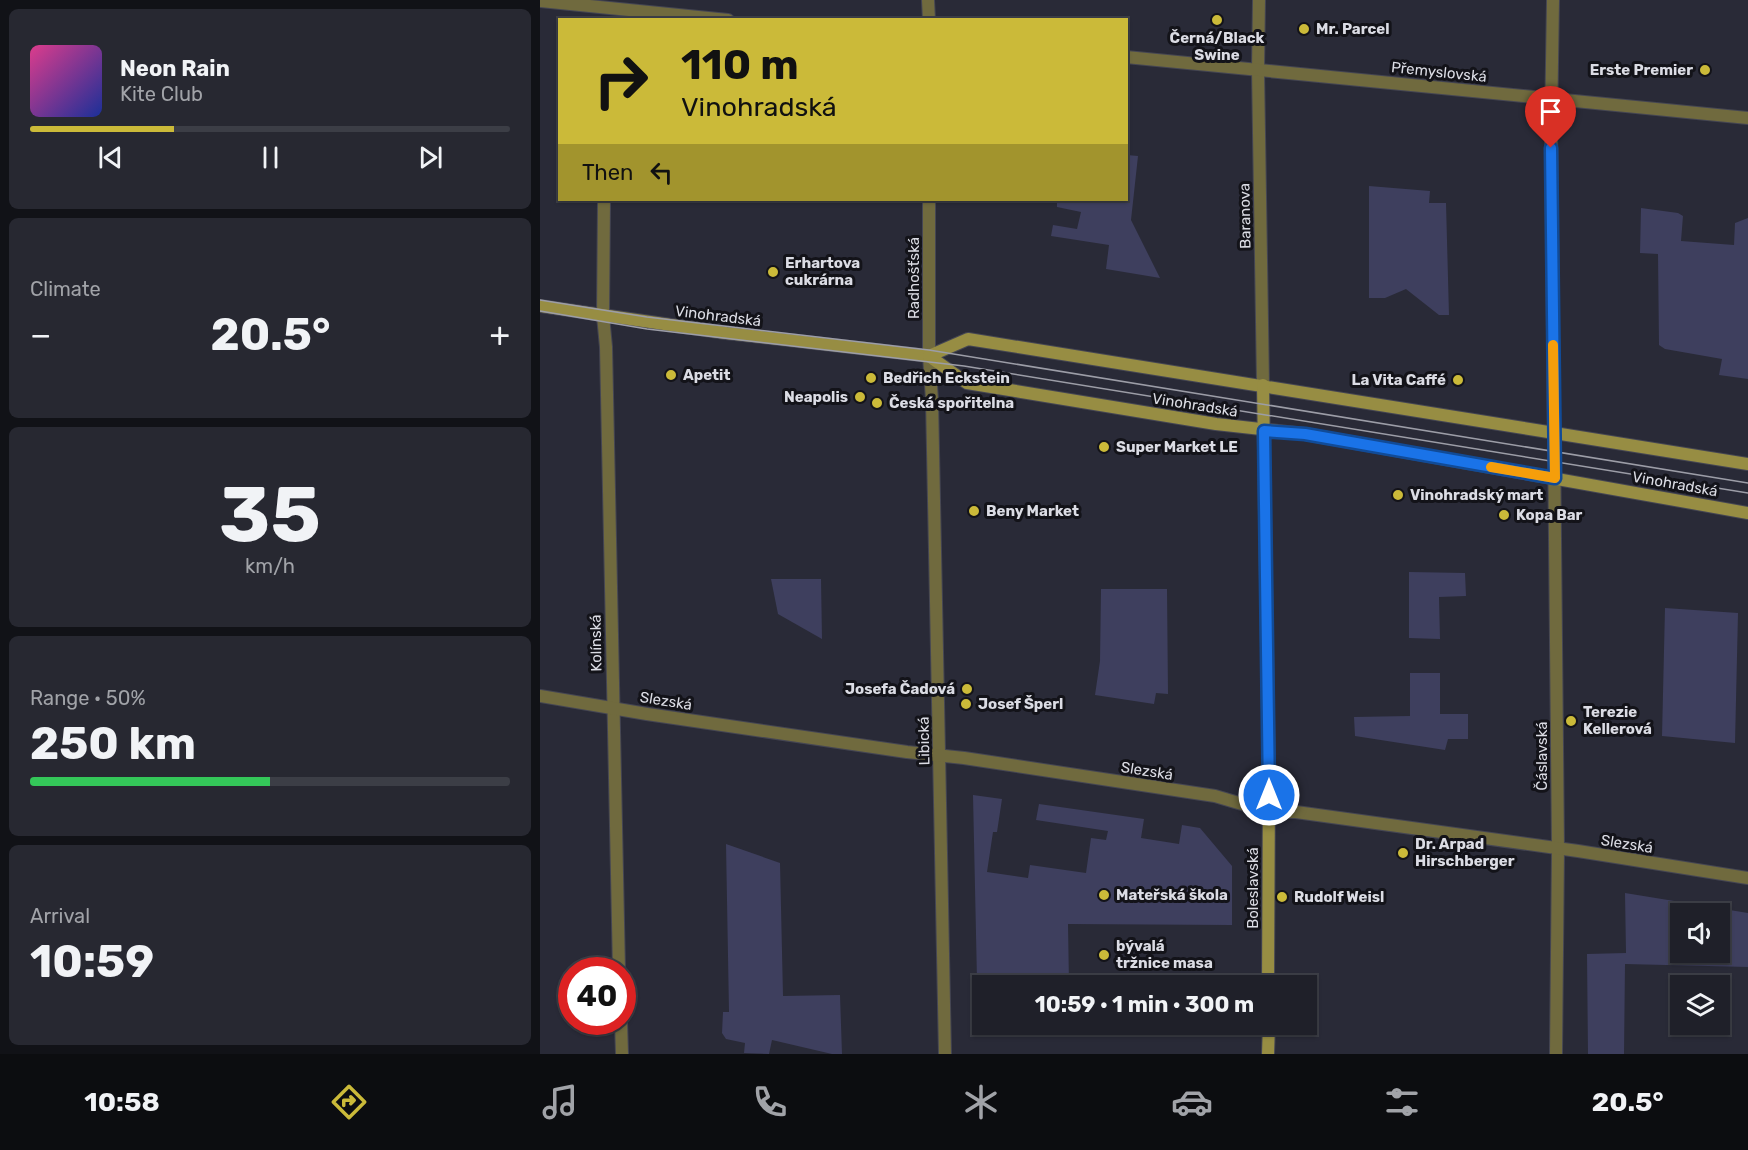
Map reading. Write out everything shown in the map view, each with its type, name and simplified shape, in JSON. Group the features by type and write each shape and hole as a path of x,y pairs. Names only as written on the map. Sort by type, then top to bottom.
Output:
{"main road":[{"name":"Vinohradská","path":"540,306 726,333 929,356 968,383 1264,431 1305,434 1748,513"},
{"name":"Vinohradská","path":"929,356 968,339 1748,464"},
{"name":"Baranova","path":"1263,385 1264,431"},
{"name":"Boleslavská","path":"1264,431 1269,975"},
{"path":"1268,1054 1269,1035"}],"street":[{"path":"928,0 929,18"},
{"name":"Baranova","path":"1259,0 1263,385"},
{"name":"Čáslavská","path":"1553,0 1551,98 1558,849 1556,1054"},
{"path":"540,1 705,18"},
{"name":"Přemyslovská","path":"1128,57 1748,118"},
{"name":"Kolínská","path":"604,201 603,316 606,347 619,957"},
{"name":"Radhošťská","path":"929,201 929,356"},
{"name":"Libická","path":"929,356 932,400 945,1054"},
{"name":"Slezská","path":"540,696 884,749 940,755 1215,796 1269,812 1296,812 1748,878"},
{"path":"621,1035 622,1054"}],"shaded area":[{"path":"1128,155 1138,156 1131,220 1160,278 1106,269 1109,245 1051,236 1053,225 1077,229 1081,212 1057,207 1057,201 1128,201"},
{"path":"1369,186 1430,191 1429,203 1446,203 1449,315 1439,315 1406,289 1385,298 1369,298"},
{"path":"1641,208 1678,213 1683,216 1681,241 1734,245 1735,223 1748,218 1748,379 1719,375 1722,359 1665,349 1659,345 1658,254 1640,253"},
{"path":"1409,572 1465,573 1466,596 1439,597 1440,639 1409,638"},
{"path":"771,579 821,579 822,639 778,614"},
{"path":"1101,589 1167,589 1168,694 1156,693 1154,704 1095,695 1100,661"},
{"path":"1665,608 1738,613 1735,743 1662,736"},
{"path":"1410,673 1440,673 1440,714 1468,714 1468,739 1448,739 1445,750 1355,736 1354,717 1410,716"},
{"name":"Mateřská škola","path":"973,795 1002,799 997,832 993,832 987,872 1028,878 1030,865 1086,873 1091,838 1106,840 1108,831 1036,820 1039,804 1144,819 1141,838 1179,844 1182,825 1200,828 1232,866 1232,925 1068,924 1069,975 977,975"},
{"path":"726,844 780,863 783,996 840,995 842,1054 832,1054 772,1040 769,1054 744,1053 745,1043 726,1039 722,1033 723,1012 729,1012"},
{"path":"1625,893 1686,903 1670,903 1670,963 1730,963 1730,910 1748,913 1748,967 1625,964 1624,1054 1588,1054 1587,954 1626,953"}],"tram line":[{"path":"540,300 647,317 929,350 1748,483"},
{"path":"540,311 647,329 964,366 1748,493"}],"slow traffic":[{"path":"1491,467 1555,478 1553,345"}],"place":[{"name":"Černá/Black Swine","path":"1217,20"},
{"name":"Mr. Parcel","path":"1304,29"},
{"name":"Erste Premier","path":"1705,70"},
{"name":"Erhartova cukrárna","path":"773,272"},
{"name":"Apetit","path":"671,375"},
{"name":"Bedřich Eckstein","path":"871,378"},
{"name":"La Vita Caffé","path":"1458,380"},
{"name":"Neapolis","path":"860,397"},
{"name":"Česká spořitelna","path":"877,403"},
{"name":"Super Market LE","path":"1104,447"},
{"name":"Vinohradský mart","path":"1398,495"},
{"name":"Beny Market","path":"974,511"},
{"name":"Kopa Bar","path":"1504,515"},
{"name":"Josefa Čadová","path":"967,689"},
{"name":"Josef Šperl","path":"966,704"},
{"name":"Terezie Kellerová","path":"1571,721"},
{"name":"Dr. Arpad Hirschberger","path":"1403,853"},
{"name":"Mateřská škola","path":"1104,895"},
{"name":"Rudolf Weisl","path":"1282,897"},
{"name":"bývalá tržnice masa","path":"1104,955"}],"route":[{"path":"1269,795 1264,431 1305,434 1555,478 1551,148"}]}
